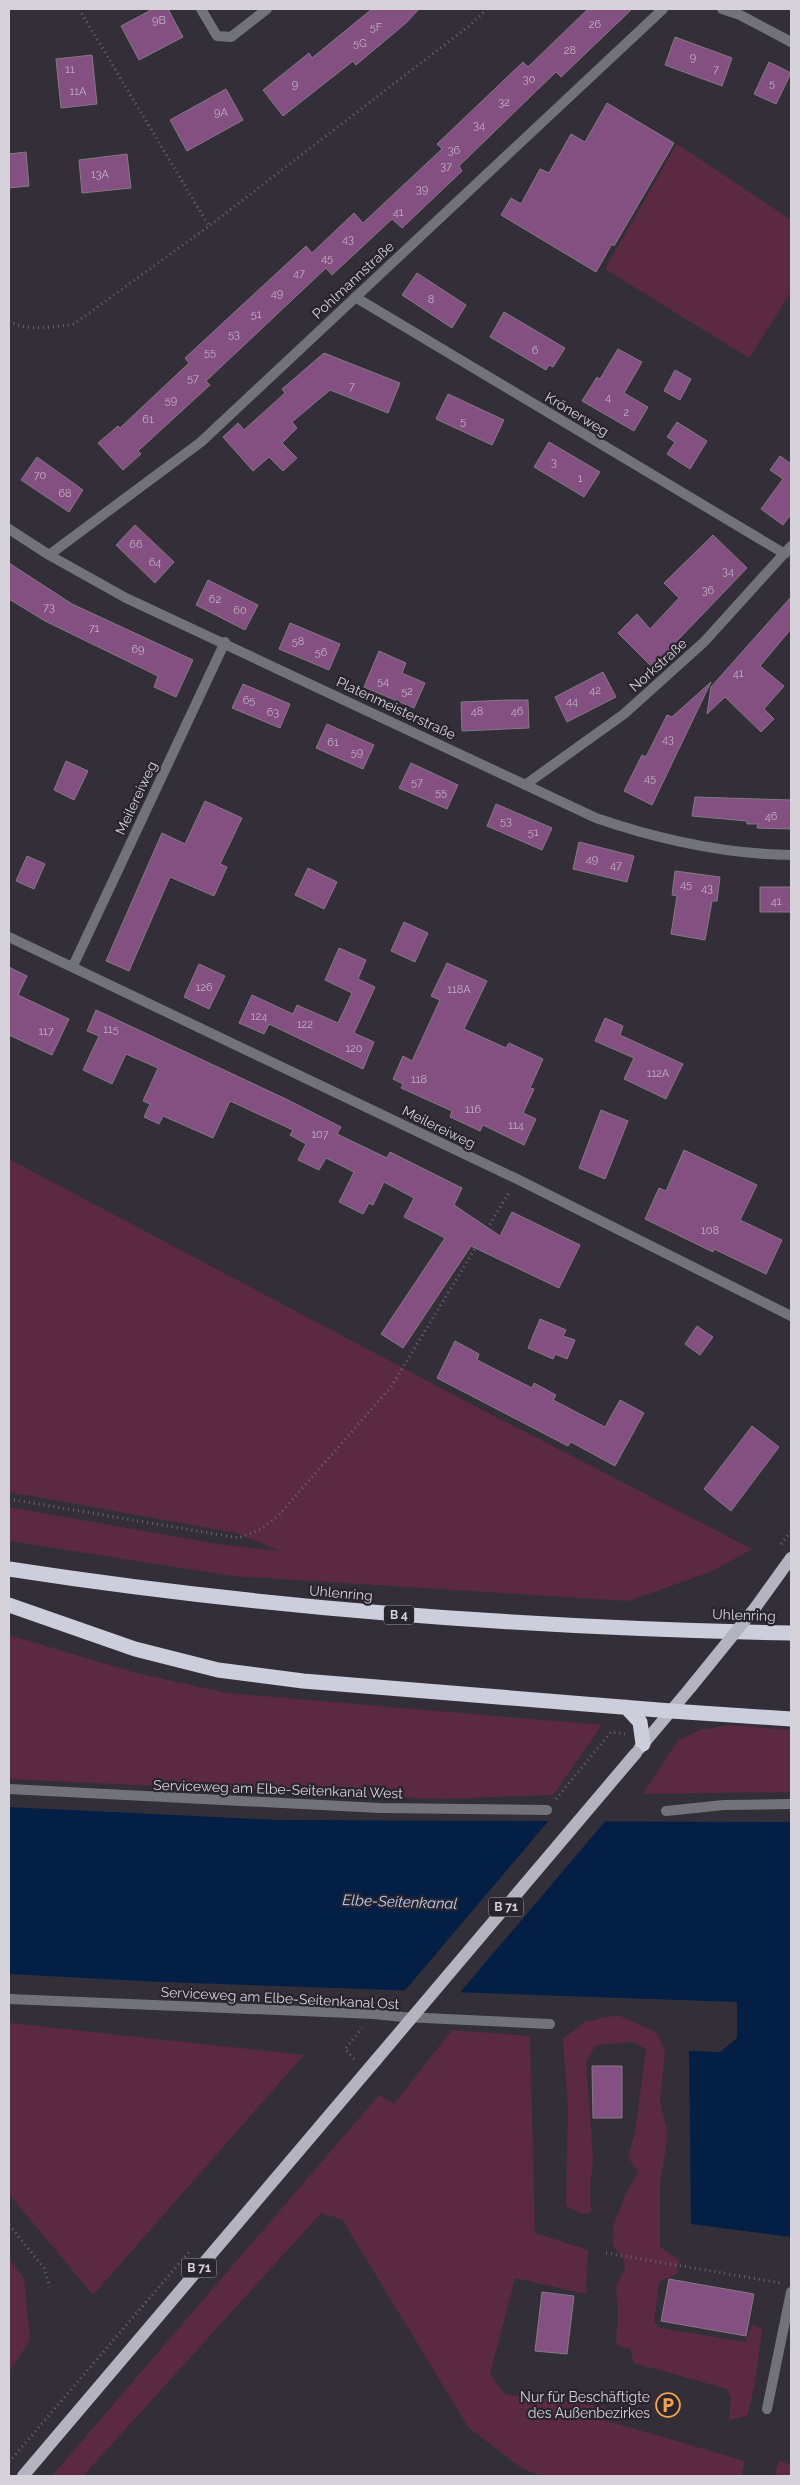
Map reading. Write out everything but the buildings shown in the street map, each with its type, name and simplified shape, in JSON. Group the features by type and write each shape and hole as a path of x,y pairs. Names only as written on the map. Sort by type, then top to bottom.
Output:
{"highway":[{"name":"Uhlenring","path":"9,1569 216,1597 344,1610 564,1625 791,1632"},
{"path":"9,1605 135,1649 218,1670 303,1681 626,1708 791,1719"},
{"path":"626,1708 640,1722 640,1748"}],"main road":[{"name":"B 71","path":"23,2476 671,1711 755,1608 791,1558"}],"street":[{"path":"201,9 218,36 230,37 267,9"},
{"name":"Pohlmannstraße","path":"49,555 201,442 663,9"},
{"path":"722,9 740,15 791,42"},
{"name":"Krönerweg","path":"355,297 788,550"},
{"name":"Platenmeisterstraße","path":"9,528 49,555 126,598 225,642 596,818 664,839 734,851 791,855"},
{"name":"Norkstraße","path":"525,785 624,714 704,642 788,550"},
{"name":"Meilereiweg","path":"73,966 225,642"},
{"name":"Meilereiweg","path":"9,937 517,1179 791,1316"},
{"name":"Serviceweg am Elbe-Seitenkanal West","path":"9,1789 380,1808 547,1810"},
{"path":"666,1811 724,1805 791,1804"},
{"name":"Serviceweg am Elbe-Seitenkanal Ost","path":"9,1999 374,2014 403,2018 550,2024"},
{"path":"767,2409 791,2292"}],"path":[{"path":"79,9 208,226"},
{"path":"9,321 18,326 48,328 74,324 208,226 469,26 487,9"},
{"path":"9,1499 239,1538 262,1529 278,1516 391,1387 517,1179"},
{"path":"547,1810 610,1732 628,1735"},
{"path":"354,2059 345,2049 374,2014"},
{"path":"9,2225 44,2268 50,2287"},
{"path":"606,2253 791,2285"}],"shaded area":[{"path":"677,144 791,220 791,292 749,358 605,269"},
{"path":"9,1159 469,1403 752,1549 713,1571 628,1601 233,1576 9,1541 9,1507 223,1545 280,1551 237,1533 9,1492"},
{"path":"9,1635 136,1673 227,1693 602,1725 553,1795 442,1799 9,1779"},
{"path":"729,1725 791,1730 791,1792 643,1794 678,1740 700,1730"},
{"path":"618,2015 656,2032 665,2051 660,2102 668,2135 660,2182 660,2247 679,2260 677,2274 659,2282 654,2323 661,2328 745,2342 753,2324 762,2330 755,2384 747,2416 729,2420 731,2397 727,2389 634,2363 630,2349 616,2345 618,2312 616,2286 625,2269 624,2260 613,2245 613,2227 626,2193 638,2172 628,2157 635,2133 646,2049 633,2042 596,2045 586,2060 593,2160 590,2187 591,2212 582,2214 566,2206 568,2107 563,2039 584,2022"},
{"path":"9,2023 304,2055 93,2295 9,2194"},
{"path":"452,2030 530,2036 535,2233 588,2250 586,2294 515,2278 490,2374 505,2394 606,2407 604,2420 745,2461 741,2476 543,2476 523,2469 468,2427 342,2219 321,2213 83,2476 52,2476 379,2095 394,2104"},
{"path":"9,2259 24,2279 30,2340 9,2372"},
{"path":"779,2460 791,2465 791,2476 775,2476"}],"water":[{"name":"Elbe-Seitenkanal","path":"9,1807 278,1820 791,1822 791,2237 691,2224 689,2051 720,2052 737,2038 737,2002 162,1982 9,1974"}],"pier":[{"path":"551,1818 608,1818 457,1996 402,1994"}],"place":[{"name":"Nur für Beschäftigte des Außenbezirkes","path":"668,2405"}]}
